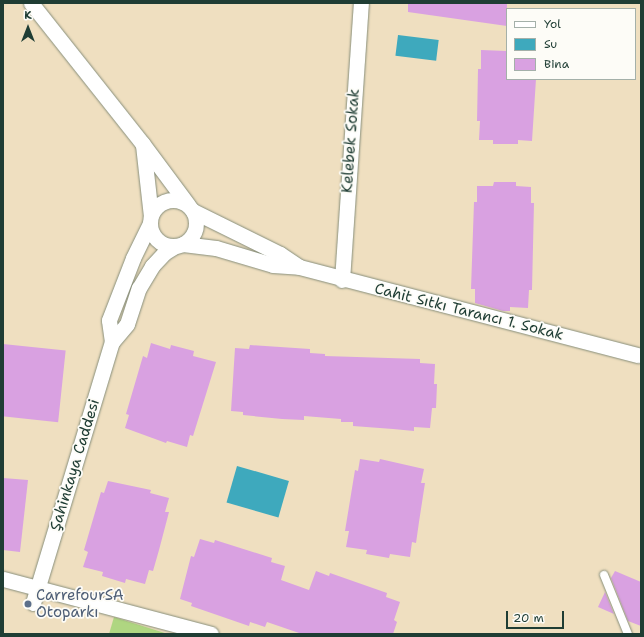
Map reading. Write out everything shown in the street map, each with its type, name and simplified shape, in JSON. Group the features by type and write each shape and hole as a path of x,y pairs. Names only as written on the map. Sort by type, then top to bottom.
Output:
{"street":[{"path":"31,3 142,142 196,218 194,233 179,245 164,253 152,266 139,288 128,324 112,342"},
{"name":"Kelebek Sokak","path":"342,280 361,3"},
{"path":"142,142 151,220 155,237 160,242 216,248 273,265 299,267"},
{"path":"112,342 109,320 133,258 155,210 166,201 181,201 190,208 280,254 299,267"},
{"name":"Cahit Sıtkı Tarancı 1. Sokak","path":"299,267 342,280 638,355"},
{"name":"Şahinkaya Caddesi","path":"33,603 39,588 112,342"},
{"path":"3,579 210,634"}],"lane":[{"path":"604,575 628,634"}],"green space":[{"path":"114,617 168,634 109,634"}],"water":[{"path":"398,35 439,40 436,61 395,56"},
{"path":"237,466 289,481 278,517 227,503"}],"building":[{"path":"408,3 507,3 506,26 408,12"},
{"path":"481,50 506,51 506,80 536,80 532,141 518,140 518,144 493,144 493,140 479,140 480,121 477,121 478,69 481,69"},
{"path":"494,182 516,182 516,186 531,187 531,203 534,203 532,290 529,290 528,308 510,307 510,311 503,311 475,303 475,289 471,289 474,202 477,202 477,186 493,186"},
{"path":"151,343 170,349 171,345 194,351 193,356 216,362 193,436 190,435 187,447 167,441 166,443 125,428 129,415 126,414 143,356 147,358"},
{"path":"3,344 66,351 58,422 3,416"},
{"path":"250,345 310,349 310,353 325,354 325,356 420,359 420,363 435,364 434,384 437,384 436,408 432,408 430,428 414,427 414,431 353,426 353,422 341,422 341,419 304,416 304,420 282,419 243,415 243,412 231,411 235,348 249,349"},
{"path":"360,459 379,462 380,459 424,469 421,483 425,483 416,543 412,542 410,557 390,554 389,558 366,554 367,550 346,547 349,531 345,531 355,470 358,471"},
{"path":"3,478 28,480 20,552 3,550"},
{"path":"108,481 151,490 150,493 169,498 165,512 169,512 159,550 153,571 149,570 145,584 126,579 125,583 102,576 103,572 83,567 88,552 84,550 101,492 104,493"},
{"path":"200,539 214,543 215,540 272,558 271,562 285,566 281,580 309,590 316,571 329,576 330,573 387,593 386,597 400,602 394,620 397,622 393,634 302,634 267,622 265,627 250,622 249,626 191,606 192,603 180,599 191,556 194,557"},
{"path":"615,571 641,582 641,626 628,621 611,578"},
{"path":"605,592 614,614 598,607"}],"place":[{"name":"CarrefourSA Otoparkı","path":"28,604"}]}
